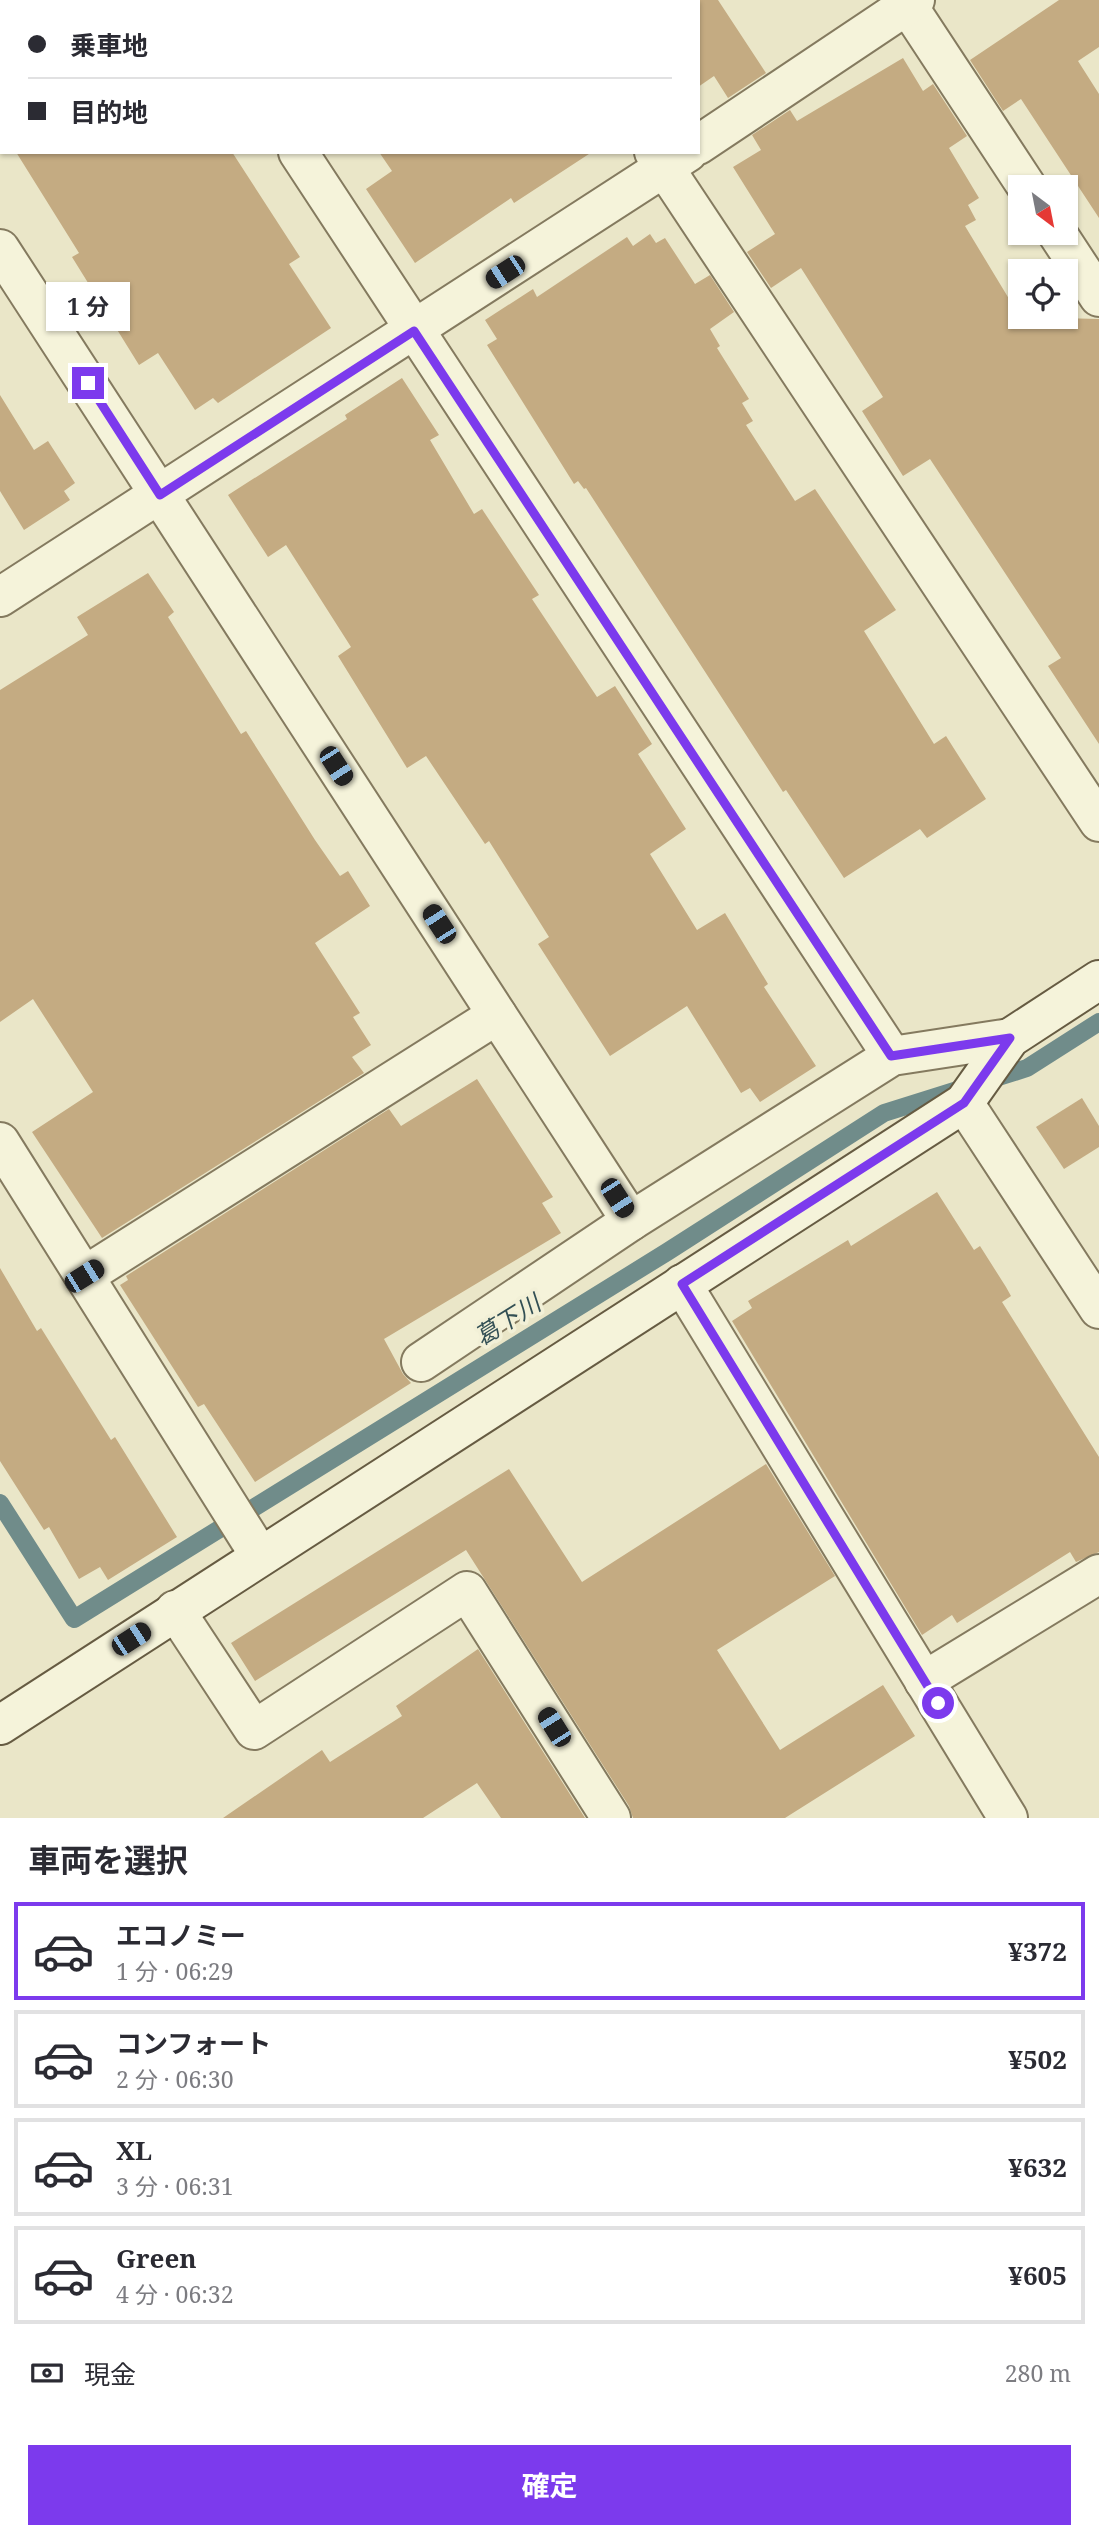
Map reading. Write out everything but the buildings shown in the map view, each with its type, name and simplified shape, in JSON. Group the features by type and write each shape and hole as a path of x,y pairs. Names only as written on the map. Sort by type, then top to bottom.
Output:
{"street":[{"path":"700,144 909,2 1019,175"},
{"path":"299,154 891,1056"},
{"path":"0,597 414,331 668,158 1099,822"},
{"path":"1065,245 1099,297"},
{"path":"0,250 631,1221"},
{"path":"0,1725 964,1103 1010,1038 1099,980"},
{"path":"84,1276 497,1015"},
{"path":"421,1362 631,1221 891,1056 1010,1038"},
{"path":"964,1103 1099,1309"},
{"path":"0,1142 260,1556"},
{"path":"682,1284 1008,1818"},
{"path":"924,1681 1099,1574"},
{"path":"175,1610 254,1730 467,1591 611,1818"}],"waterway":[{"name":"葛下川","path":"0,1503 74,1619 667,1252 884,1113 1027,1068 1099,1022"}],"route":[{"path":"88,383 160,495 414,331 891,1056 1010,1038 964,1103 682,1284 938,1703"}]}
